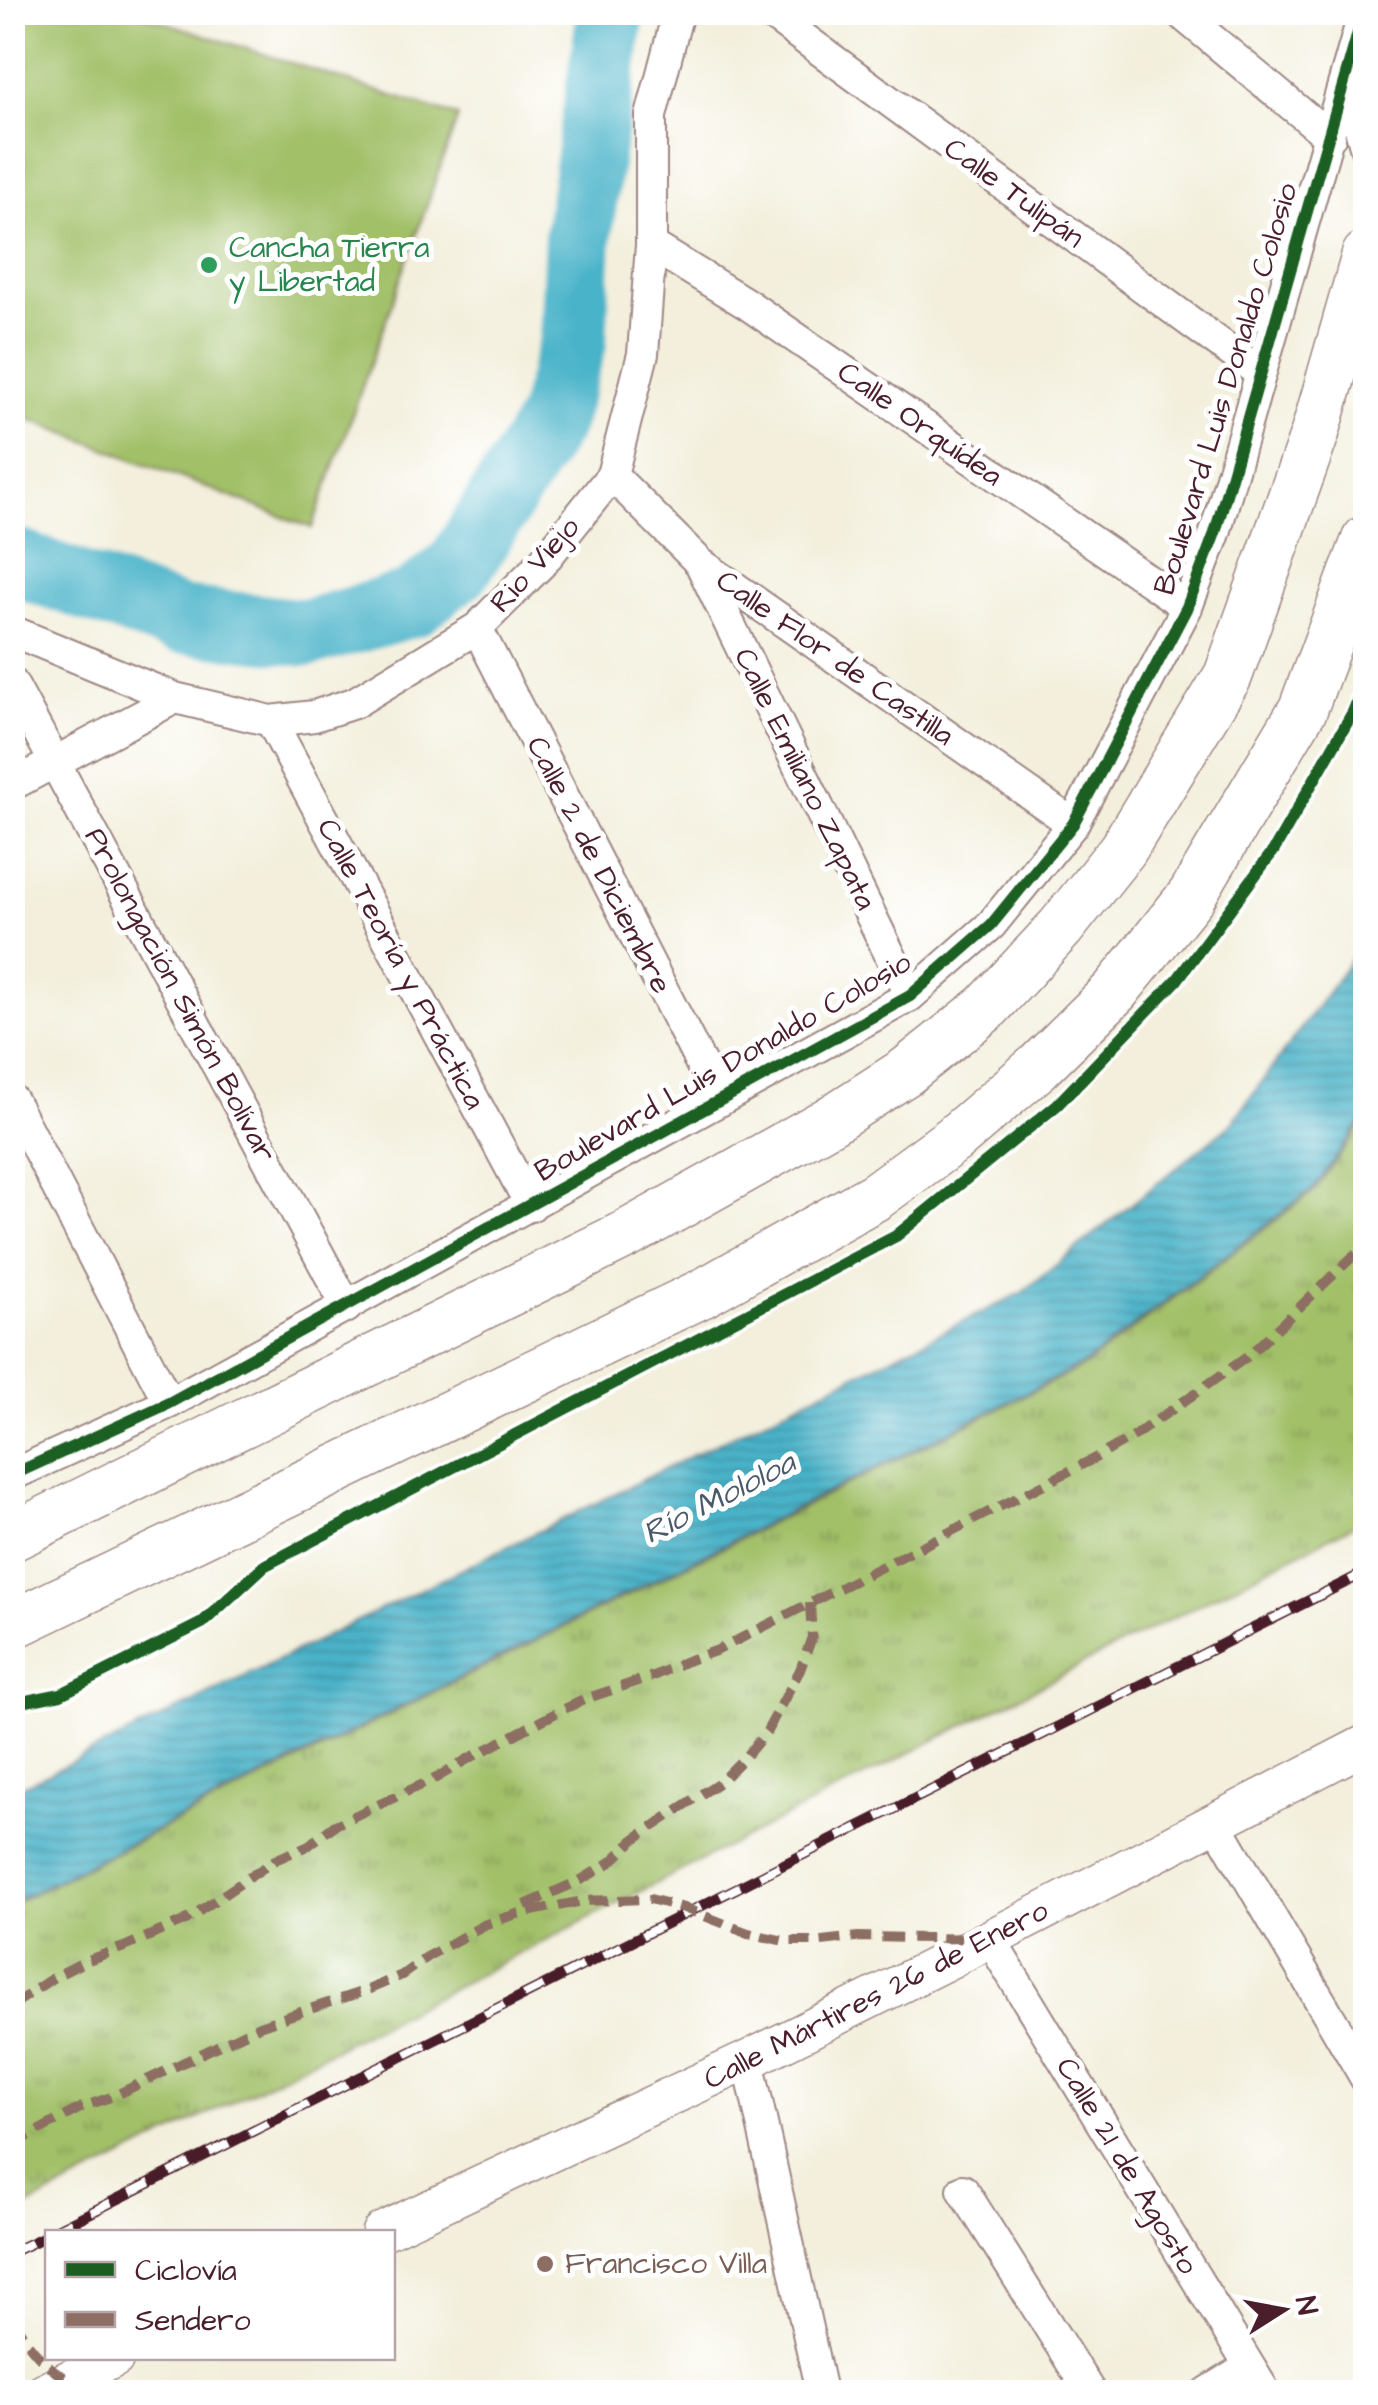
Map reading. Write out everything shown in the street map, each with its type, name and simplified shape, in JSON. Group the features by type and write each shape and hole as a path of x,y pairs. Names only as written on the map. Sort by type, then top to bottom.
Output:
{"main road":[{"path":"12,1538 627,1234 831,1120 907,1071 986,1008 1061,927 1123,849 1228,676 1315,433 1366,255"},
{"path":"15,1618 703,1293 876,1196 954,1139 1038,1068 1116,991 1192,895 1303,709 1366,540"}],"street":[{"name":"Rio Viejo","path":"12,631 176,698 272,721 314,716 354,703 477,628 543,562 612,474 643,354 651,245 652,116 678,12"},
{"name":"Calle Tulipán","path":"768,12 1260,373"},
{"path":"1179,12 1330,136"},
{"name":"Boulevard Luis Donaldo Colosio","path":"12,1475 169,1403 910,996 991,924 1073,824 1186,607 1215,533 1364,12"},
{"path":"1345,78 1366,149"},
{"name":"Calle Orquídea","path":"651,245 747,304 1186,607"},
{"name":"Calle Flor de Castilla","path":"612,474 700,562 1073,824"},
{"name":"Calle Emiliano Zapata","path":"700,562 910,996"},
{"name":"Calle 2 de Diciembre","path":"477,628 720,1102"},
{"name":"Prolongación Simón Bolívar","path":"12,683 347,1308"},
{"path":"12,785 176,698"},
{"name":"Calle Teoría y Práctica","path":"272,721 531,1206"},
{"path":"12,1100 169,1403"},
{"name":"Calle Mártires 26 de Enero","path":"385,2230 748,2060 1366,1744"},
{"path":"1216,1822 1366,2078"},
{"name":"Calle 21 de Agosto","path":"990,1939 1257,2380"},
{"path":"748,2060 821,2392"},
{"path":"963,2190 1090,2392"},
{"path":"61,2388 111,2360"},
{"path":"1208,2392 1257,2380"}],"green space":[{"name":"Cancha Tierra y Libertad","path":"12,13 137,13 458,117 312,528 13,413"},
{"path":"1365,1121 1365,1519 13,2214 13,1904 1086,1365 1314,1191"}],"water":[{"name":"Río Mololoa","path":"1365,941 1365,1118 1314,1188 1085,1363 13,1902 13,1791 1023,1292 1231,1124"}],"waterway":[{"path":"12,561 180,620 308,633 413,603 458,568 551,420 573,342 578,236 611,12"}],"railway":[{"path":"56,2230 1366,1572"},
{"path":"12,2252 45,2236"}],"marked path":[{"path":"12,2006 54,1977 88,1960 186,1920 335,1825 436,1778 558,1712 718,1650 1097,1457 1134,1436 1247,1357 1366,1244"},
{"path":"525,1905 611,1862 636,1838 721,1781 746,1756 767,1731 800,1670 812,1637 810,1603"},
{"path":"12,2145 82,2107 114,2096 259,2026 402,1975 486,1924 517,1914 583,1901 650,1899 748,1933 784,1941 858,1937 990,1939"},
{"path":"12,2318 36,2353 67,2380"}],"cycle path":[{"path":"12,1475 169,1403 910,996 991,925 1073,824 1187,607 1215,533 1364,12"},
{"path":"12,1704 61,1694 202,1623 264,1566 896,1236 1057,1105 1177,980 1274,850 1353,712 1366,680"}],"place":[{"name":"Cancha Tierra y Libertad","path":"209,265"},
{"name":"Francisco Villa","path":"545,2264"}]}
